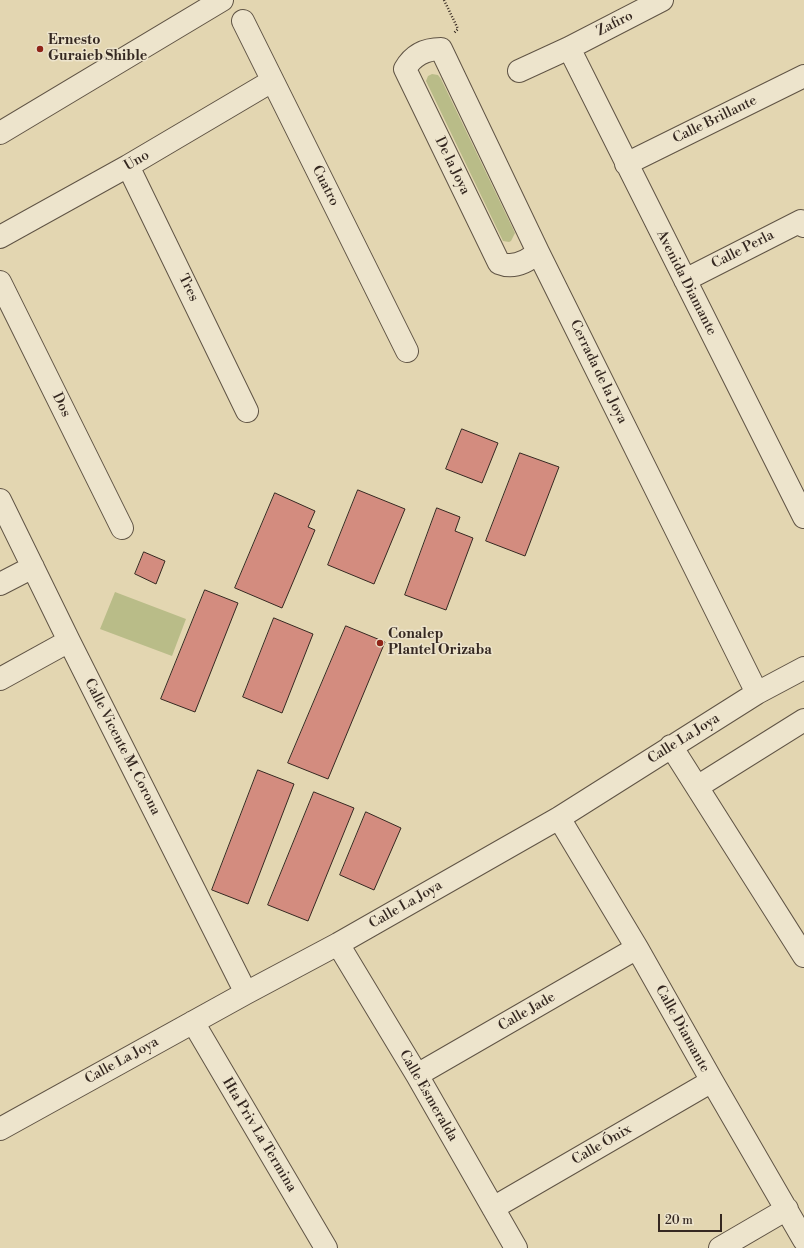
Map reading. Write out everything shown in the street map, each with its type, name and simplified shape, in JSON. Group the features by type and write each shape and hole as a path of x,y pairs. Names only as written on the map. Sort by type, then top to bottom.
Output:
{"street":[{"path":"0,133 222,0"},
{"name":"Zafiro","path":"519,71 662,0"},
{"name":"Cuatro","path":"243,21 407,350"},
{"name":"Avenida Diamante","path":"568,48 804,517"},
{"name":"Cerrada de la Joya","path":"441,49 538,252 758,693"},
{"name":"De la Joya","path":"441,49 428,50 419,54 405,68 499,263 509,266 520,264 538,252"},
{"name":"Calle Brillante","path":"626,164 804,76"},
{"name":"Uno","path":"0,237 128,166 272,81"},
{"name":"Tres","path":"128,166 247,411"},
{"name":"Calle Perla","path":"685,280 802,223"},
{"name":"Dos","path":"0,282 122,528"},
{"name":"Calle Vicente M. Corona","path":"0,500 69,641 246,993"},
{"path":"0,584 33,567"},
{"path":"0,679 69,641"},
{"name":"Calle La Joya","path":"0,1129 338,944 559,818 671,746 758,693 804,668"},
{"path":"698,787 804,720"},
{"path":"671,746 804,956"},
{"name":"Calle Diamante","path":"559,818 637,948 804,1240"},
{"name":"Calle Esmeralda","path":"338,944 417,1075 516,1248"},
{"name":"Calle Jade","path":"417,1075 637,948"},
{"name":"Hta Priv La Termina","path":"193,1022 326,1248"},
{"name":"Calle Ónix","path":"493,1208 712,1081"},
{"path":"720,1248 786,1210"}],"path":[{"path":"441,49 458,29 444,0"}],"green space":[{"path":"432,74 438,75 441,79 515,233 509,242 503,241 426,81 428,76"},
{"path":"115,592 186,619 172,656 100,629"}],"building":[{"path":"462,429 498,443 482,483 446,469"},
{"path":"520,453 559,467 525,556 486,541"},
{"path":"358,490 405,509 374,584 328,565"},
{"path":"275,493 315,511 308,527 315,530 282,608 235,588"},
{"path":"437,508 460,517 455,531 473,538 446,610 405,595"},
{"path":"144,552 165,561 156,584 135,574"},
{"path":"205,590 238,603 195,712 161,699"},
{"path":"274,618 313,634 282,713 243,697"},
{"path":"346,626 385,642 328,779 288,763"},
{"path":"258,770 294,784 248,904 212,890"},
{"path":"314,792 354,808 308,921 268,905"},
{"path":"366,812 401,828 374,890 340,875"}],"place":[{"name":"Ernesto Guraieb Shible","path":"40,49"},
{"name":"Conalep Plantel Orizaba","path":"380,643"}]}
